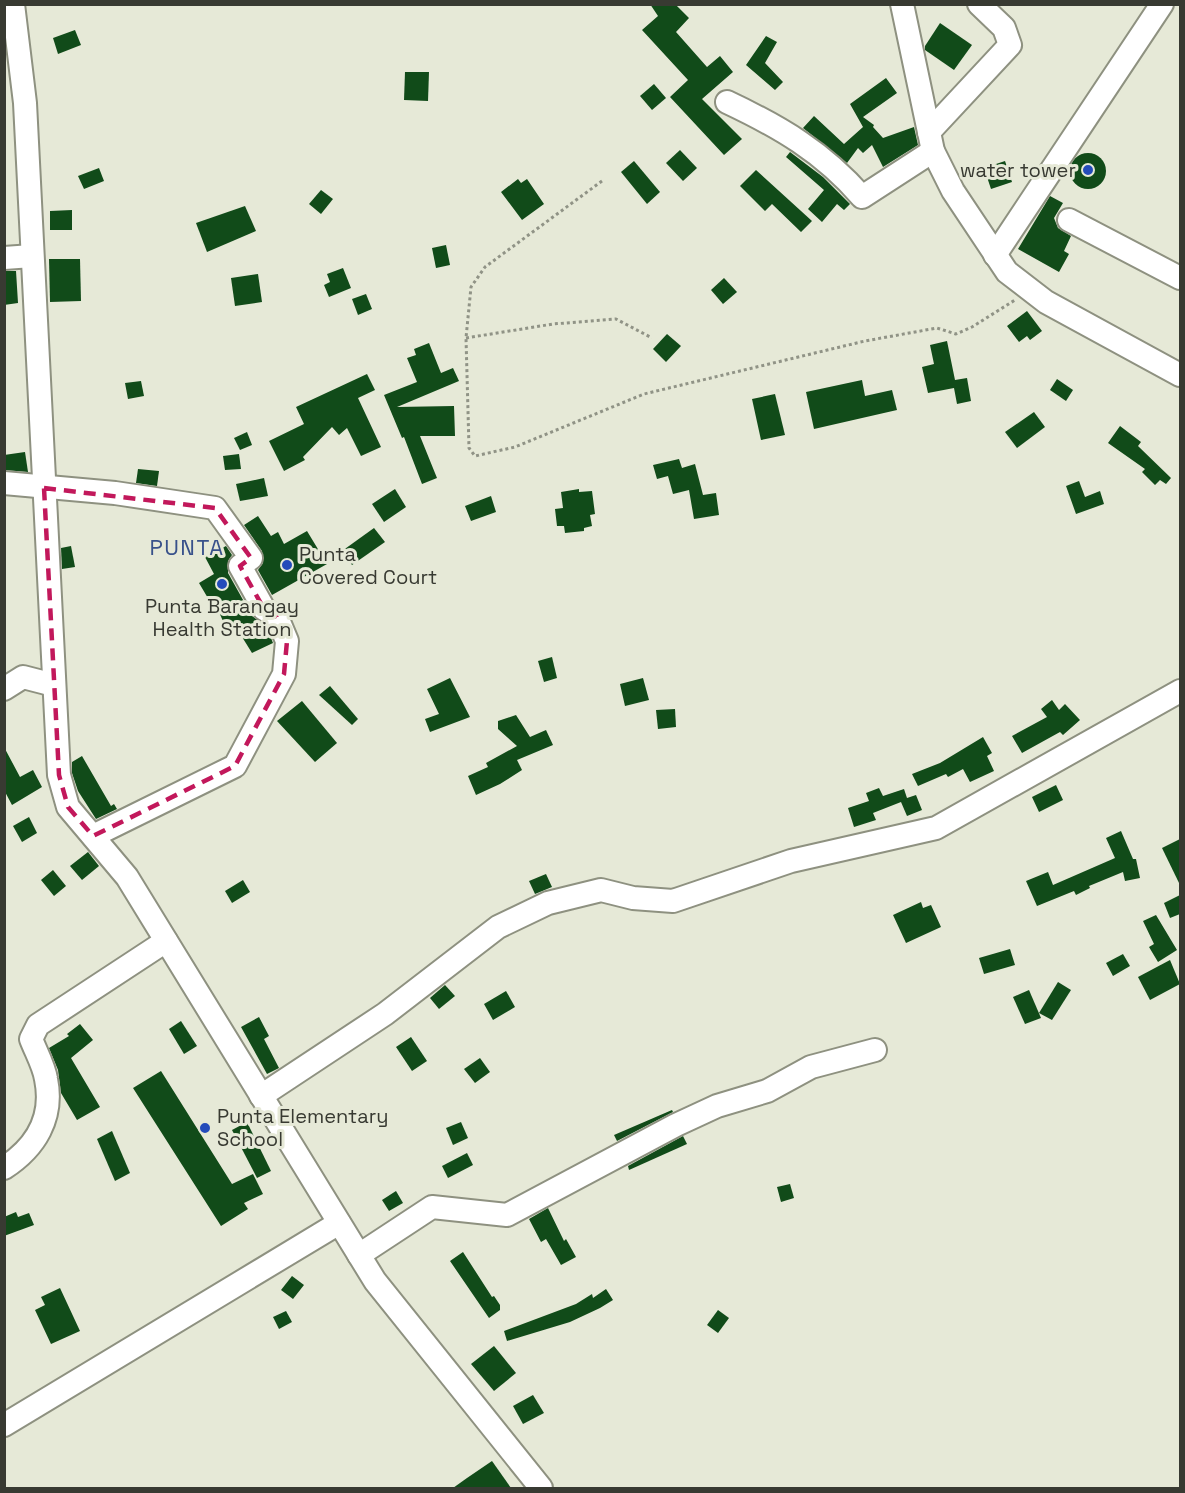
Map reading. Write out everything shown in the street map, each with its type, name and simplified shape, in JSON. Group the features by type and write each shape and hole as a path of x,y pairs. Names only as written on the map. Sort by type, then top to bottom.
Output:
{"street":[{"path":"13,4 25,103 59,775 68,807 127,877 375,1281 541,1488"},
{"path":"902,4 931,142 953,191 1007,272 1046,302 1180,375"},
{"path":"727,102 779,126 843,175 862,197 931,142 1010,45 1004,28 979,4"},
{"path":"995,255 1162,4"},
{"path":"1069,220 1180,278"},
{"path":"4,258 32,256"},
{"path":"4,483 115,493 215,508 251,558 240,566 264,609 277,617 286,641 284,674 235,766 93,836"},
{"path":"4,689 23,677 54,685"},
{"path":"261,1096 385,1014 498,927 548,903 601,890 633,898 673,901 791,861 936,828 1180,692"},
{"path":"4,1168 25,1155 41,1130 46,1109 47,1080 31,1039 38,1025 166,941"},
{"path":"359,1255 432,1207 507,1215 676,1125 717,1106 766,1091 811,1066 875,1050"},
{"path":"4,1425 339,1223"}],"path":[{"path":"603,181 485,267 471,287 466,338 469,448 475,456 515,447 644,394 865,341 937,328 956,334 1002,310 1029,289"},
{"path":"466,338 553,324 616,319 652,338"}],"highlighted area":[{"path":"44,488 215,508 251,558 240,566 264,609 277,617 287,641 284,674 235,766 93,836 68,807 59,775"}],"building":[{"path":"650,4 675,4 689,18 676,32 707,67 720,56 733,72 702,99 742,139 724,155 670,97 688,80 642,30 658,16"},
{"path":"940,23 972,45 954,70 925,50 925,46"},
{"path":"75,30 81,45 58,54 53,38"},
{"path":"766,36 777,42 765,63 783,82 775,90 746,65"},
{"path":"405,72 429,72 428,101 404,100"},
{"path":"886,78 897,93 863,117 874,125 873,127 883,138 914,127 918,145 883,167 872,145 863,153 858,148 847,163 803,128 814,116 844,144 863,127 850,104"},
{"path":"654,84 666,98 652,110 640,96"},
{"path":"680,150 697,168 683,181 666,163"},
{"path":"790,152 823,177 850,204 844,210 837,204 822,222 808,209 824,190 786,157"},
{"name":"water tower","path":"1088,153 1101,158 1106,171 1101,184 1088,189 1075,184 1070,171 1075,158"},
{"path":"634,161 660,192 647,204 621,172"},
{"path":"1005,161 1012,182 991,189 984,168"},
{"path":"99,168 104,181 84,189 78,176"},
{"path":"756,170 812,221 801,232 772,204 765,211 740,186"},
{"path":"518,179 521,183 527,179 544,204 522,220 501,192"},
{"path":"321,190 333,199 321,214 309,204"},
{"path":"1050,196 1063,203 1054,218 1058,228 1071,236 1064,251 1069,254 1059,272 1018,249"},
{"path":"245,206 256,231 207,252 196,223"},
{"path":"72,210 72,230 50,230 50,211"},
{"path":"446,245 450,265 436,268 432,248"},
{"path":"49,259 80,259 81,301 50,302"},
{"path":"343,268 351,288 329,297 324,285 330,282 327,274"},
{"path":"4,271 16,271 18,303 4,305"},
{"path":"258,274 262,302 235,306 231,278"},
{"path":"724,278 737,292 723,304 711,290"},
{"path":"366,294 372,309 358,315 352,299"},
{"path":"1027,311 1042,331 1030,340 1027,336 1019,342 1007,326"},
{"path":"667,334 681,346 666,362 653,349"},
{"path":"947,341 955,380 967,378 971,401 957,404 954,388 928,393 922,367 934,364 930,345"},
{"path":"429,343 441,373 453,368 459,381 397,407 454,406 455,436 420,436 437,478 422,484 404,437 402,438 384,395 417,382 407,358 416,355 414,349"},
{"path":"367,374 375,390 358,398 381,447 361,456 347,428 339,435 332,427 303,457 305,460 284,471 269,441 304,424 296,407"},
{"path":"1057,379 1073,390 1066,401 1050,390"},
{"path":"862,380 865,396 892,390 897,410 814,429 806,392"},
{"path":"141,381 144,396 128,399 125,383"},
{"path":"775,394 785,435 761,440 752,399"},
{"path":"1034,412 1045,427 1017,448 1005,432"},
{"path":"1120,426 1141,442 1138,446 1171,478 1166,484 1160,480 1155,485 1142,472 1145,469 1108,443"},
{"path":"247,432 252,445 240,450 234,438"},
{"path":"25,452 28,472 4,470 4,455"},
{"path":"239,454 241,469 225,470 223,456"},
{"path":"679,459 682,468 695,464 703,495 716,493 719,515 694,519 689,490 673,494 668,476 657,479 653,465"},
{"path":"138,469 159,471 157,486 136,483"},
{"path":"264,478 268,496 240,501 236,484"},
{"path":"1079,481 1085,497 1100,491 1104,504 1076,514 1066,486"},
{"path":"395,489 406,507 384,522 372,504"},
{"path":"579,489 579,492 592,491 595,514 590,515 592,526 584,528 584,531 565,533 564,526 557,526 555,509 563,508 561,492"},
{"path":"491,496 496,512 471,521 465,506"},
{"name":"Punta Covered Court","path":"258,516 271,536 278,532 284,544 307,531 327,564 272,595 258,570 263,563 262,551 244,525"},
{"path":"374,528 385,542 352,565 342,551"},
{"path":"71,546 75,567 62,569 61,548"},
{"path":"226,546 232,555 228,561 228,573 252,616 266,626 273,643 252,653 234,624 226,628 215,603 212,605 199,583 214,574 205,557"},
{"path":"552,657 557,678 544,682 538,661"},
{"path":"450,678 470,717 430,732 425,719 439,714 427,689"},
{"path":"643,678 649,700 625,706 620,684"},
{"path":"330,686 358,719 352,725 319,695"},
{"path":"1052,700 1059,710 1065,704 1080,720 1063,735 1060,732 1022,753 1012,736 1047,717 1041,709"},
{"path":"302,701 337,743 315,762 277,721"},
{"path":"675,709 676,727 658,729 656,710"},
{"path":"516,715 530,737 546,730 553,745 517,760 522,770 476,795 468,776 488,767 486,763 517,746 498,729 498,721"},
{"path":"983,737 992,753 987,756 994,771 970,782 963,769 948,777 946,774 918,786 912,774 940,763"},
{"path":"4,747 20,777 33,770 42,787 12,805 4,790"},
{"path":"82,756 111,806 114,804 117,809 96,819 78,791 72,773 72,762"},
{"path":"1056,785 1063,800 1039,812 1032,797"},
{"path":"879,788 883,796 904,789 907,798 916,795 922,810 907,816 901,802 873,813 876,820 854,827 848,808 869,801 866,793"},
{"path":"29,817 37,833 22,842 13,826"},
{"path":"1121,831 1133,859 1136,859 1140,878 1125,881 1123,872 1089,886 1090,888 1076,895 1074,891 1037,906 1026,881 1048,872 1053,885 1115,858 1106,838"},
{"path":"1180,839 1180,885 1162,848"},
{"path":"88,852 99,866 82,880 70,866"},
{"path":"53,870 66,886 54,896 41,880"},
{"path":"546,874 552,887 535,894 529,881"},
{"path":"243,880 250,892 232,903 225,891"},
{"path":"1180,895 1180,914 1170,918 1164,903"},
{"path":"921,902 923,908 931,905 941,927 906,943 893,915"},
{"path":"1156,915 1177,950 1158,962 1149,947 1154,944 1143,921"},
{"path":"1010,949 1015,965 984,974 979,958"},
{"path":"1123,954 1130,966 1113,976 1106,963"},
{"path":"1170,960 1180,984 1150,1000 1138,977"},
{"path":"1058,982 1071,990 1052,1020 1039,1013"},
{"path":"445,985 455,996 439,1009 430,998"},
{"path":"1029,990 1041,1018 1025,1024 1013,997"},
{"path":"506,991 515,1007 493,1020 484,1004"},
{"path":"259,1017 269,1036 264,1039 279,1068 267,1074 241,1027"},
{"path":"181,1021 197,1046 184,1054 169,1029"},
{"path":"80,1024 93,1040 71,1058 100,1107 77,1120 61,1093 58,1070 49,1048 69,1036 67,1034"},
{"path":"411,1037 427,1061 412,1071 396,1047"},
{"path":"480,1058 490,1072 475,1083 464,1069"},
{"path":"161,1071 232,1184 253,1174 263,1194 244,1203 248,1209 221,1226 133,1088"},
{"path":"672,1110 673,1112 617,1141 614,1135"},
{"path":"247,1122 271,1171 257,1178 232,1130"},
{"path":"461,1122 468,1138 453,1145 446,1128"},
{"path":"112,1131 130,1173 115,1181 97,1139"},
{"path":"683,1136 687,1144 629,1170 628,1166"},
{"path":"467,1153 473,1165 448,1178 442,1166"},
{"path":"790,1184 794,1198 781,1202 777,1187"},
{"path":"396,1191 403,1203 389,1211 382,1200"},
{"path":"548,1208 564,1241 566,1239 576,1257 561,1265 546,1239 541,1242 529,1219"},
{"path":"16,1212 18,1217 29,1213 34,1225 4,1236 4,1217"},
{"path":"463,1252 492,1297 494,1296 500,1305 500,1310 489,1318 450,1261"},
{"path":"292,1276 304,1285 293,1299 281,1290"},
{"path":"60,1288 80,1331 51,1344 35,1310 45,1305 41,1297"},
{"path":"606,1289 613,1300 600,1308 570,1322 507,1341 504,1331 576,1304 592,1294 593,1298"},
{"path":"718,1310 729,1318 718,1333 707,1325"},
{"path":"286,1311 292,1322 279,1329 273,1317"},
{"path":"494,1346 516,1373 494,1391 471,1364"},
{"path":"533,1395 544,1413 523,1424 513,1406"},
{"path":"492,1461 511,1488 453,1488 467,1478"}],"place":[{"name":"water tower","path":"1088,170"},
{"name":"Punta Covered Court","path":"287,565"},
{"name":"Punta Barangay Health Station","path":"222,584"},
{"name":"Punta Elementary School","path":"205,1128"}],"district":[{"name":"PUNTA","path":"187,547"}]}
